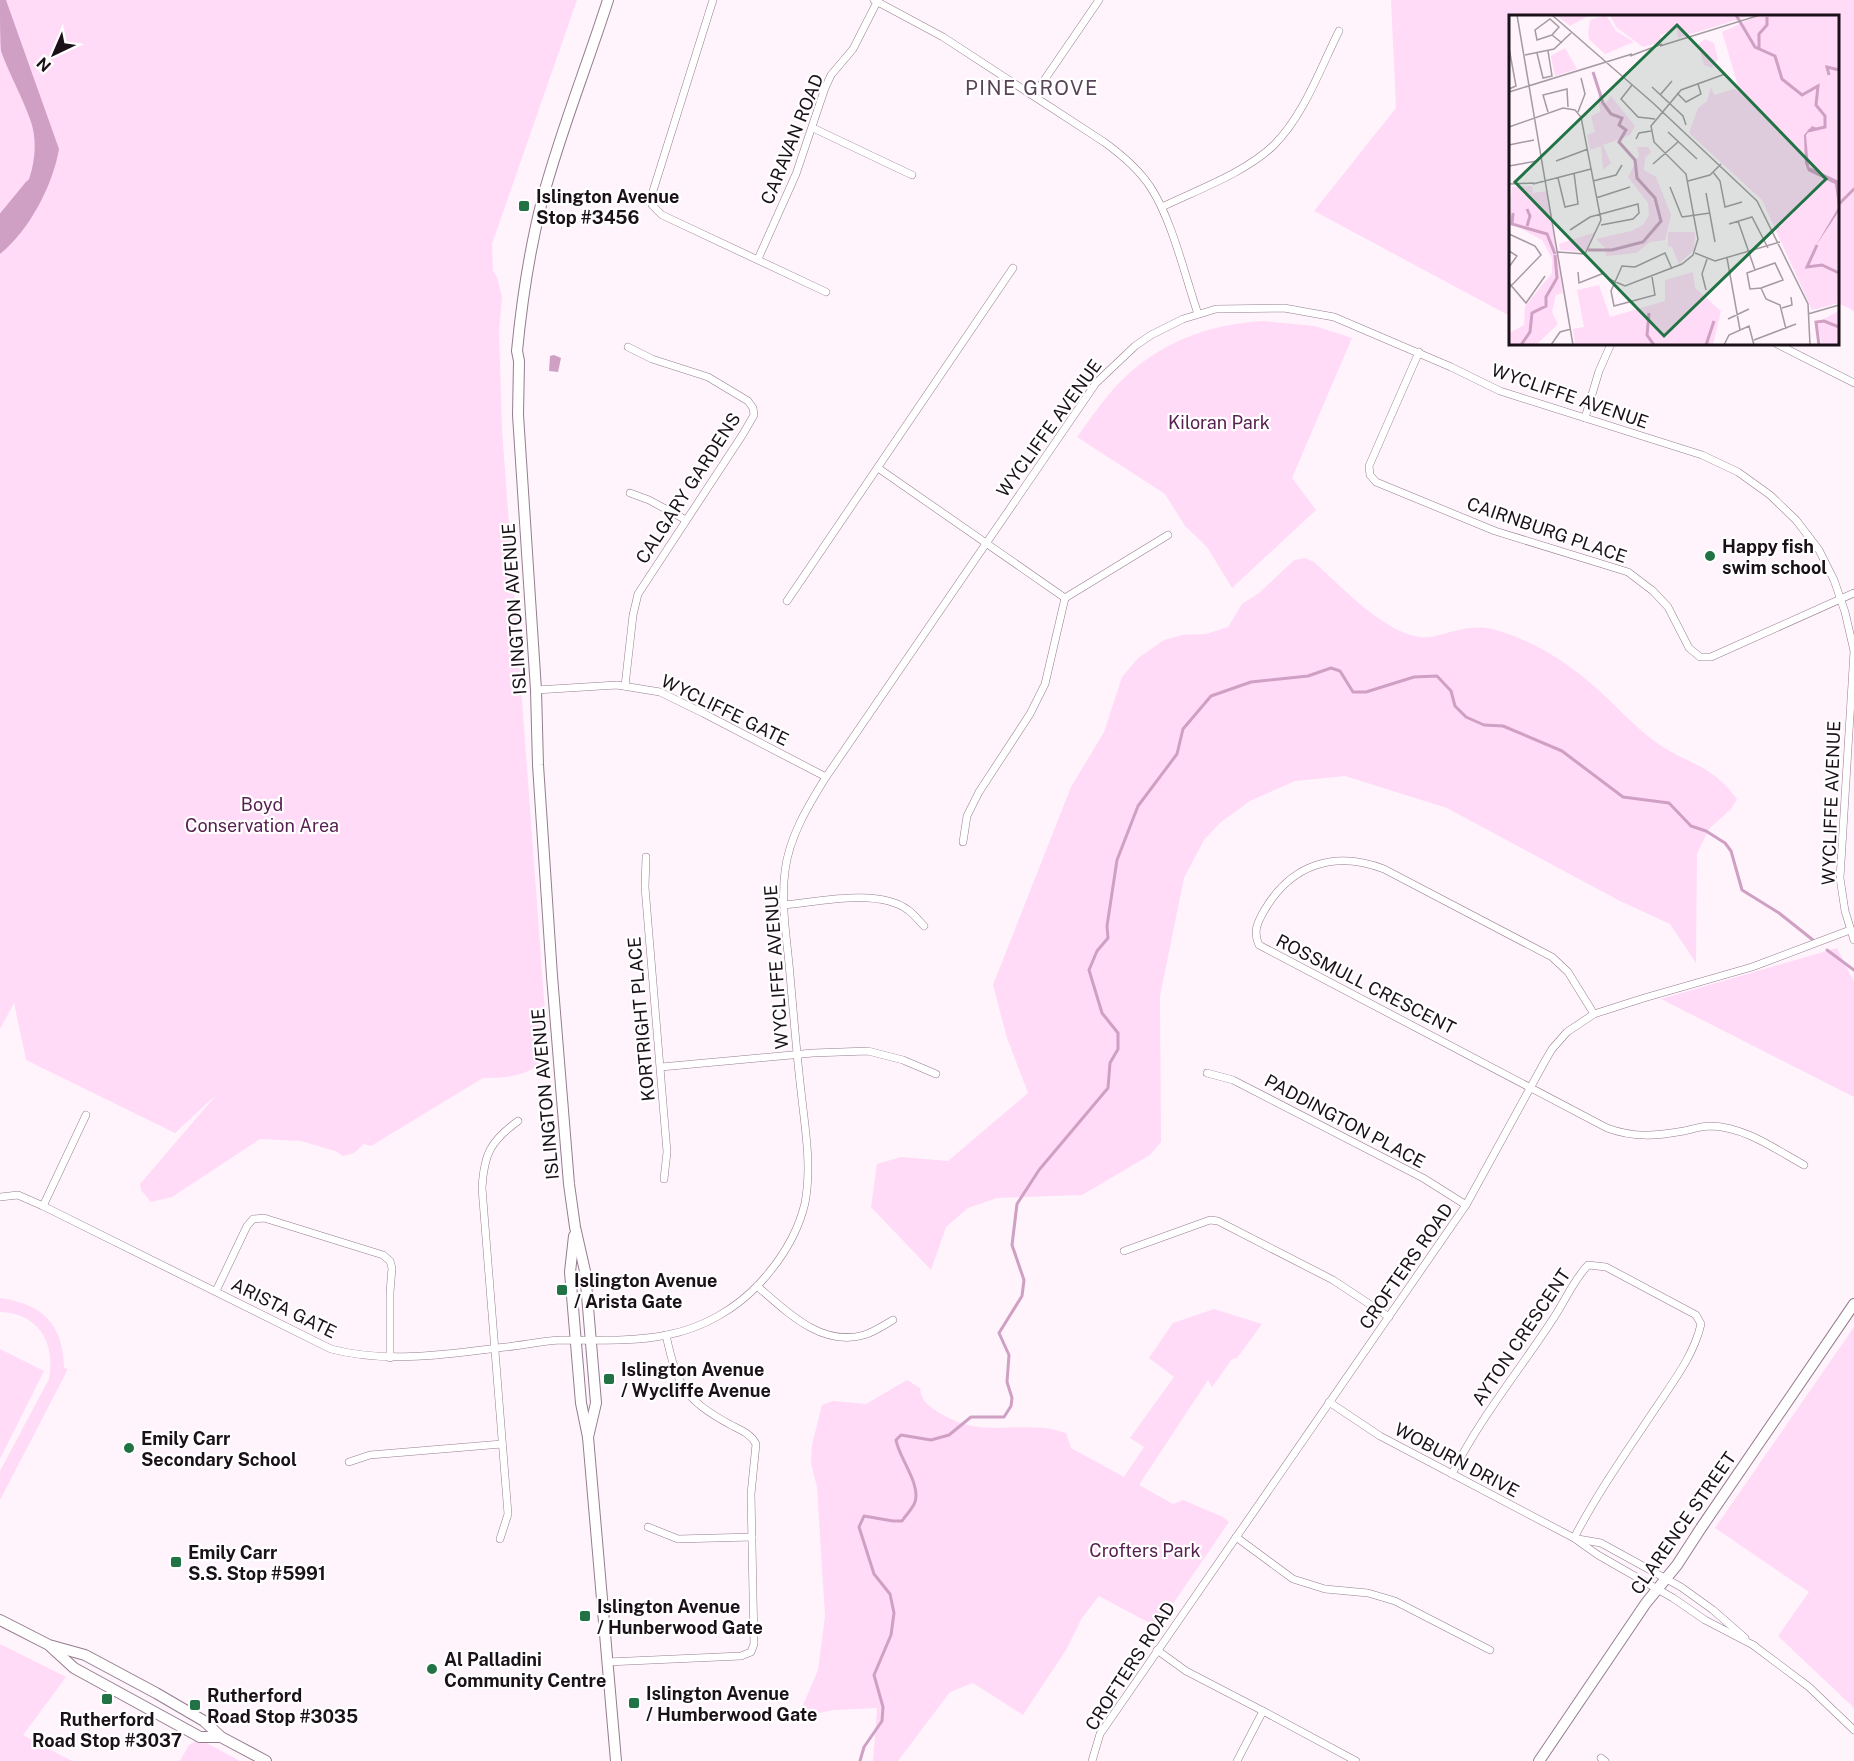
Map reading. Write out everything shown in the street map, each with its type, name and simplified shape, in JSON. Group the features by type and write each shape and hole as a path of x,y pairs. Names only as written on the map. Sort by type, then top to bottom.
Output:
{"main road":[{"name":"ISLINGTON AVENUE","path":"588,1437 596,1403 592,1341 585,1271 575,1227 569,1184 552,976 518,415 519,361 517,351 528,265 546,188 579,80 608,0"},
{"name":"ISLINGTON AVENUE","path":"575,1227 570,1272 581,1403 588,1437 616,1761"},
{"name":"CLARENCE STREET","path":"1539,1761 1646,1603 1677,1565 1854,1304"},
{"path":"0,1620 48,1645 85,1655 204,1721 221,1737 266,1761"},
{"path":"48,1645 74,1668 200,1737 221,1737"}],"street":[{"path":"713,0 653,191 652,205 662,215 826,292"},
{"path":"1034,95 1099,0"},
{"path":"876,1 943,37 1120,154 1144,178 1162,207 1198,314"},
{"name":"CARAVAN ROAD","path":"758,259 796,174 825,88 831,75 854,49 876,1"},
{"path":"1162,207 1234,172 1273,147 1302,106 1339,31"},
{"path":"813,128 912,175"},
{"path":"787,601 1013,268"},
{"name":"WYCLIFFE AVENUE","path":"576,1340 592,1341 666,1335 692,1328 718,1316 758,1286 775,1266 796,1233 805,1203 808,1169 784,905 785,871 790,849 802,819 826,777 1102,376 1135,346 1151,335 1198,314 1216,309 1284,308 1334,317 1419,352 1500,391 1702,455 1738,472 1770,495 1796,520 1819,550 1841,600 1854,651 1840,878 1854,940"},
{"path":"1585,418 1599,371 1611,345"},
{"path":"1779,345 1854,383"},
{"name":"CALGARY GARDENS","path":"626,686 633,615 638,594 754,415 753,408 748,401 708,377 652,359 628,347"},
{"name":"CAIRNBURG PLACE","path":"1419,352 1369,466 1376,482 1495,531 1628,572 1653,591 1668,607 1689,648 1700,657 1711,657 1841,600"},
{"path":"878,468 1065,598"},
{"path":"630,493 649,500 686,520"},
{"path":"963,842 967,816 979,792 1042,692 1065,598 1168,535"},
{"path":"1841,600 1854,594"},
{"name":"WYCLIFFE GATE","path":"536,690 626,686 666,694 826,777"},
{"name":"KORTRIGHT PLACE","path":"646,857 645,887 667,1152 664,1179"},
{"name":"ROSSMULL CRESCENT","path":"1531,1087 1259,945 1254,935 1256,927 1282,885 1304,870 1321,863 1367,862 1552,957 1568,972 1594,1014"},
{"path":"784,905 859,898 877,899 907,909 924,926"},
{"name":"CROFTERS ROAD","path":"1092,1761 1100,1734 1466,1205 1552,1049 1567,1032 1594,1014 1752,967 1850,930"},
{"path":"661,1067 868,1051 903,1060 936,1074"},
{"name":"PADDINGTON PLACE","path":"1207,1073 1233,1080 1423,1179 1466,1205"},
{"path":"1531,1087 1607,1128 1621,1133 1646,1137 1708,1126 1724,1127 1749,1135 1804,1165"},
{"path":"43,1206 86,1115"},
{"path":"500,1539 508,1514 482,1188 489,1149 500,1134 518,1120"},
{"name":"ARISTA GATE","path":"0,1197 18,1195 43,1206 331,1349 353,1355 390,1358 557,1340 576,1340"},
{"path":"216,1291 247,1226 253,1219 264,1218 383,1255 390,1261 392,1268 390,1358"},
{"path":"1124,1251 1210,1220 1218,1221 1333,1280 1389,1317"},
{"name":"AYTON CRESCENT","path":"1452,1474 1472,1436 1553,1320 1578,1276 1588,1265 1606,1267 1696,1315 1701,1324 1698,1337 1681,1370 1595,1498 1574,1538"},
{"path":"758,1286 809,1329 839,1338 864,1335 893,1320"},
{"path":"607,1662 741,1656 751,1652 754,1644 751,1494 756,1444 753,1438 710,1414 691,1398 677,1376 666,1335"},
{"name":"WOBURN DRIVE","path":"1329,1402 1370,1430 1574,1538 1705,1620 1755,1646"},
{"path":"349,1462 370,1455 501,1444"},
{"path":"648,1527 678,1539 752,1537"},
{"path":"1236,1537 1293,1579 1325,1589 1368,1593 1395,1601 1490,1650"},
{"name":"WOBURN DRIVE","path":"1574,1538 1601,1543 1681,1587 1713,1610 1755,1646"},
{"path":"1755,1646 1809,1687 1854,1730"},
{"path":"1157,1650 1186,1671 1356,1761"},
{"path":"1237,1761 1263,1712"}],"green space":[{"name":"Boyd Conservation Area","path":"0,0 577,0 492,244 493,271 497,277 502,297 499,331 502,429 548,1053 537,1066 524,1073 483,1078 371,1146 364,1144 354,1153 343,1156 335,1151 301,1141 260,1139 172,1197 151,1202 141,1190 140,1184 217,1094 175,1133 26,1060 14,1003 0,1029"},
{"path":"1391,0 1854,0 1854,311 1839,304 1839,15 1509,15 1509,315 1314,211 1396,108"},
{"name":"Kiloran Park","path":"1263,321 1315,326 1352,338 1292,478 1316,510 1232,588 1207,547 1185,526 1165,494 1077,437 1114,388 1151,356 1204,331"},
{"path":"1305,558 1314,562 1383,622 1400,631 1415,636 1430,637 1468,628 1492,629 1543,650 1567,664 1588,681 1650,738 1671,752 1710,772 1728,787 1737,799 1731,809 1709,829 1697,854 1696,963 1670,924 1620,901 1447,808 1345,776 1295,781 1250,801 1221,822 1204,840 1184,878 1160,996 1161,1142 1150,1155 1082,1195 997,1198 968,1208 946,1227 931,1270 871,1207 877,1164 901,1157 948,1161 1028,1093 1007,1038 993,985 1071,787 1104,732 1122,677 1138,658 1164,640 1182,635 1206,634 1228,627 1242,604 1259,593 1294,560"},
{"path":"1837,948 1854,982 1854,1097 1661,999"},
{"path":"0,1298 28,1305 48,1319 60,1339 64,1368 68,1369 0,1500 0,1471 49,1379 51,1366 47,1343 42,1333 25,1318 0,1312"},
{"name":"Crofters Park","path":"1214,1309 1262,1324 1212,1387 1208,1380 1139,1485 1173,1504 1183,1500 1223,1517 1229,1522 1157,1627 1099,1596 1082,1618 1066,1650 1023,1715 973,1683 950,1692 898,1761 873,1761 877,1708 834,1710 798,1717 818,1670 825,1616 817,1487 811,1463 812,1445 822,1405 833,1401 866,1404 907,1380 920,1388 929,1406 963,1424 988,1428 1046,1428 1066,1433 1071,1448 1124,1477 1144,1447 1130,1438 1174,1377 1149,1358 1173,1323"},
{"path":"1854,1327 1854,1708 1778,1636 1809,1592 1715,1528"},
{"path":"0,1349 44,1371 0,1459"},
{"path":"0,1644 66,1677 23,1735 72,1761 0,1761"},
{"path":"199,1739 239,1761 180,1761 189,1745"}],"shaded area":[{"path":"0,0 6,0 59,149 51,177 38,206 21,233 0,254 0,230 17,206 30,178 35,148 30,119 1,51"},
{"path":"550,356 561,358 558,372 549,371"}],"waterway":[{"path":"0,226 32,187"},
{"path":"1839,204 1854,189"},
{"path":"860,1761 864,1747 882,1721 883,1707 874,1675 891,1635 894,1613 890,1594 874,1574 859,1527 864,1516 902,1521 915,1502 915,1487 896,1440 901,1435 931,1440 949,1435 971,1417 1004,1417 1011,1406 1012,1398 1007,1382 1009,1355 999,1333 1022,1296 1024,1280 1012,1245 1017,1204 1039,1170 1108,1088 1110,1063 1118,1049 1118,1033 1102,1013 1089,970 1097,951 1108,938 1107,926 1117,860 1138,806 1177,754 1183,729 1211,696 1251,682 1308,676 1331,668 1340,671 1353,692 1366,692 1414,677 1437,676 1451,691 1455,706 1466,717 1484,725 1503,726 1562,751 1623,797 1669,803 1691,826 1706,831 1725,843 1731,851 1742,890 1779,913 1813,940"},
{"path":"1827,950 1854,970"}],"place":[{"name":"Islington Avenue Stop #3456","path":"524,206"},
{"name":"Happy fish swim school","path":"1710,556"},
{"name":"Islington Avenue / Arista Gate","path":"562,1290"},
{"name":"Islington Avenue / Wycliffe Avenue","path":"609,1379"},
{"name":"Emily Carr Secondary School","path":"129,1448"},
{"name":"Emily Carr S.S. Stop #5991","path":"176,1562"},
{"name":"Islington Avenue / Hunberwood Gate","path":"585,1616"},
{"name":"Al Palladini Community Centre","path":"432,1669"},
{"name":"Rutherford Road Stop #3037","path":"107,1699"},
{"name":"Islington Avenue / Humberwood Gate","path":"634,1703"},
{"name":"Rutherford Road Stop #3035","path":"195,1705"}],"district":[{"name":"PINE GROVE","path":"1032,88"}]}
